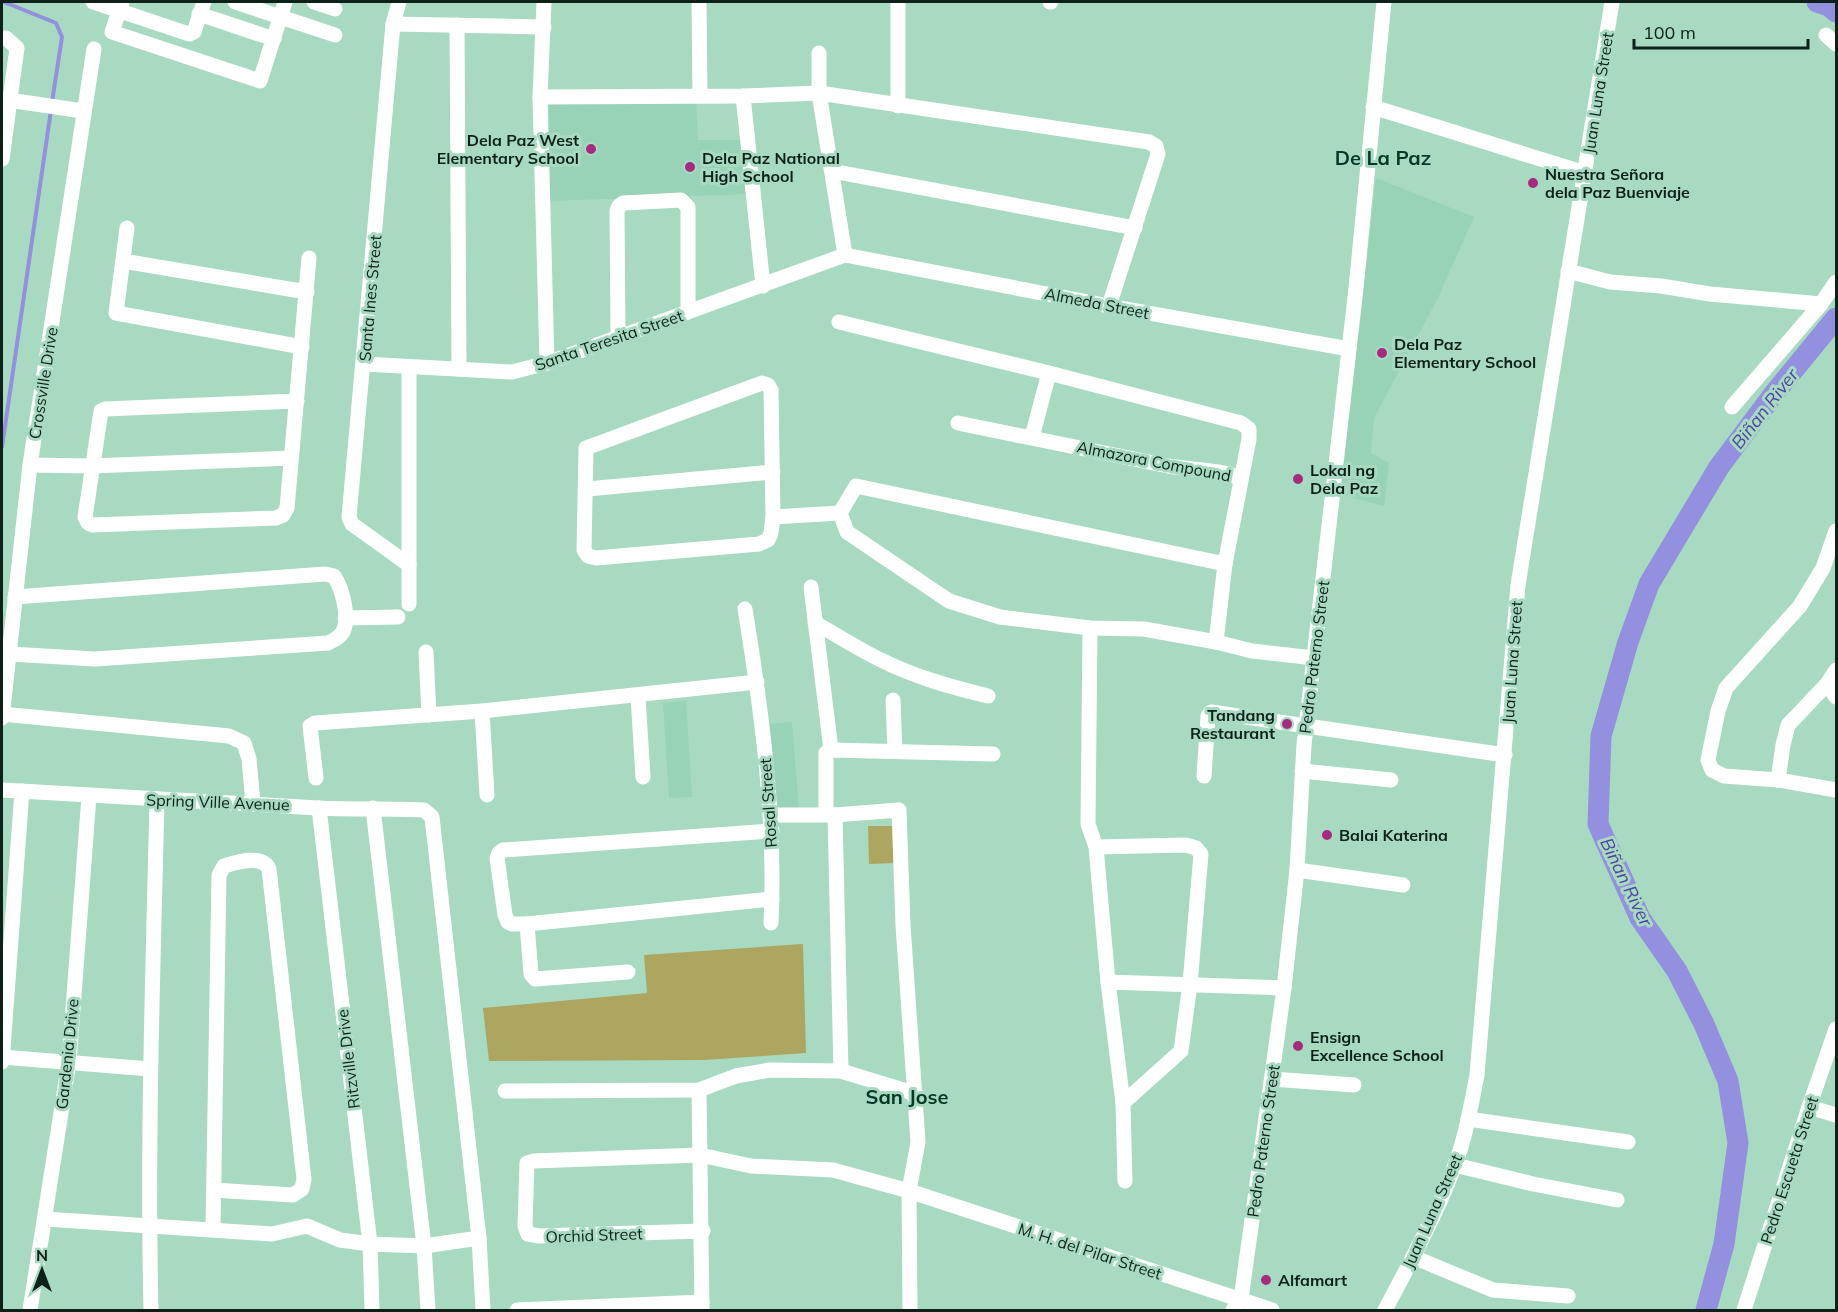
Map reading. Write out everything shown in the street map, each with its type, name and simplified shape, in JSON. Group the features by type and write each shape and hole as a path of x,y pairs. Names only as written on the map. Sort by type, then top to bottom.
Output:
{"street":[{"path":"93,2 121,6 189,34 194,32 202,8 274,39"},
{"path":"235,2 283,9 335,35"},
{"path":"314,2 335,9"},
{"name":"Santa Ines Street","path":"399,2 393,24 349,517 352,524 409,564"},
{"path":"544,2 540,97 548,363"},
{"path":"699,2 700,96"},
{"path":"898,2 898,106"},
{"name":"Pedro Paterno Street","path":"1237,1305 1284,988 1297,870 1306,727 1349,349 1384,2"},
{"name":"Juan Luna Street","path":"1385,1311 1413,1257 1455,1165 1477,1075 1518,585 1612,2"},
{"path":"121,6 112,32 260,81 283,9"},
{"path":"393,24 544,27"},
{"path":"457,25 459,369"},
{"path":"2,38 6,38 17,48 6,100 2,159"},
{"name":"Crossville Drive","path":"2,716 30,465 94,49"},
{"path":"819,53 819,93 845,255"},
{"path":"540,97 743,96 819,93 1149,142 1156,146 1158,154 1109,306"},
{"path":"743,96 763,286"},
{"path":"6,100 83,111"},
{"path":"1374,107 1585,173"},
{"path":"832,171 1135,228"},
{"path":"618,337 617,211 623,203 681,200 688,207 688,312"},
{"path":"127,228 116,313 302,347"},
{"name":"Santa Teresita Street","path":"364,364 512,372 548,363 845,255"},
{"name":"Almeda Street","path":"845,255 1349,349"},
{"path":"297,401 101,411 86,517 88,523 93,525 276,518 284,515 287,508 291,458 297,401 307,292 309,258"},
{"path":"123,261 307,292"},
{"path":"1568,271 1611,282 1821,304"},
{"path":"1732,407 1821,304 1836,282"},
{"path":"839,322 1241,423 1249,429 1250,439 1240,478 1225,564 1216,642"},
{"path":"409,367 409,604"},
{"path":"1032,437 1049,373"},
{"path":"762,383 768,385 771,390 773,517 768,540 759,544 596,558 588,556 584,549 587,489 586,448 762,383"},
{"name":"Almazora Compound","path":"958,423 1168,466 1223,472 1240,478"},
{"path":"30,465 92,466 291,458"},
{"path":"587,489 773,472"},
{"path":"840,513 856,486 1225,564"},
{"path":"840,513 847,532 949,601 999,617 1090,628 1144,629 1252,651 1314,658"},
{"path":"773,517 840,513"},
{"path":"1836,531 1823,568 1800,606 1726,688 1718,711 1708,760 1712,770 1724,776 1778,780 1836,790"},
{"path":"10,654 95,659 328,643 338,638 344,630 345,618 339,584 334,576 325,574 15,597"},
{"path":"811,587 831,750"},
{"name":"Rosal Street","path":"745,609 757,682 771,815 771,923"},
{"path":"345,618 398,617"},
{"path":"815,623 880,660 908,672 947,686 987,696"},
{"path":"1090,628 1088,824 1096,848 1108,982 1123,1103 1125,1181"},
{"path":"426,651 429,715"},
{"path":"1778,780 1788,725 1827,684 1836,670"},
{"path":"316,778 311,724 482,711 757,682"},
{"path":"1827,684 1836,697"},
{"path":"638,696 643,777"},
{"path":"893,700 895,751"},
{"path":"482,711 487,795"},
{"path":"1204,776 1208,716 1211,712 1505,755"},
{"path":"2,716 229,736 244,743 249,759 253,803"},
{"path":"841,1071 831,814 826,753 831,750 993,754"},
{"path":"1302,771 1391,780"},
{"name":"Spring Ville Avenue","path":"2,790 319,808 424,810 432,817 479,1238"},
{"path":"22,791 2,1059 150,1069"},
{"name":"Gardenia Drive","path":"30,1311 69,1062 89,796"},
{"path":"151,1311 150,1069 157,800"},
{"name":"Ritzville Drive","path":"319,808 370,1244 372,1311"},
{"path":"373,808 424,1246 428,1311"},
{"path":"771,815 899,810 903,925 918,1142 909,1191 910,1311"},
{"path":"771,831 503,850 497,858 506,915 508,922 512,924 772,899"},
{"path":"1096,848 1186,845 1196,848 1201,854 1190,984 1181,1052 1123,1103"},
{"path":"213,1229 219,875 224,866 239,862 259,861 265,863 269,869 304,1179 302,1188 293,1195 214,1190"},
{"path":"1297,870 1403,885"},
{"path":"527,924 531,974 535,979 628,972"},
{"path":"1108,982 1284,988"},
{"name":"Pedro Escueta Street","path":"1744,1311 1836,1029"},
{"path":"505,1091 699,1090 736,1076 770,1070 841,1071 916,1094"},
{"path":"1272,1079 1354,1085"},
{"path":"517,1310 702,1306 703,1232 699,1090"},
{"path":"1809,1107 1836,1115"},
{"path":"1468,1119 1628,1142"},
{"name":"M. H. del Pilar Street","path":"533,1161 700,1155 752,1166 833,1170 909,1191 1237,1305 1272,1311"},
{"name":"Orchid Street","path":"533,1161 527,1163 526,1173 525,1226 528,1234 539,1236 703,1232"},
{"path":"1455,1165 1533,1184 1617,1200"},
{"path":"45,1219 272,1234 307,1226 340,1240 370,1244 424,1246 479,1238 483,1311"},
{"path":"1413,1257 1493,1290 1568,1296"}],"shaded area":[{"path":"549,100 696,100 698,140 742,140 751,194 549,201"},
{"name":"Dela Paz Elementary School","path":"1376,178 1474,217 1438,298 1374,418 1371,453 1389,463 1384,506 1338,494"},
{"path":"686,701 692,797 669,798 663,703"},
{"path":"792,722 799,810 774,811 766,724"},
{"path":"868,826 894,826 895,863 869,864"},
{"path":"803,944 806,1053 705,1060 489,1061 483,1008 647,993 644,955"}],"waterway":[{"path":"4,2 56,23 62,37 52,102"},
{"name":"Biñan River","path":"1817,2 1829,6 1836,12"},
{"path":"2,447 51,110"},
{"name":"Biñan River","path":"1706,1310 1724,1244 1738,1143 1728,1081 1704,1024 1677,971 1640,918 1598,824 1601,736 1628,642 1649,584 1719,467 1773,395 1836,318"}],"place":[{"name":"Dela Paz West Elementary School","path":"591,149"},
{"name":"Dela Paz National High School","path":"690,167"},
{"name":"Nuestra Señora dela Paz Buenviaje","path":"1533,183"},
{"name":"Dela Paz Elementary School","path":"1382,353"},
{"name":"Lokal ng Dela Paz","path":"1298,479"},
{"name":"Tandang Restaurant","path":"1287,724"},
{"name":"Balai Katerina","path":"1327,835"},
{"name":"Ensign Excellence School","path":"1298,1046"},
{"name":"Alfamart","path":"1266,1280"}],"district":[{"name":"De La Paz","path":"1383,158"},
{"name":"San Jose","path":"907,1097"}]}
